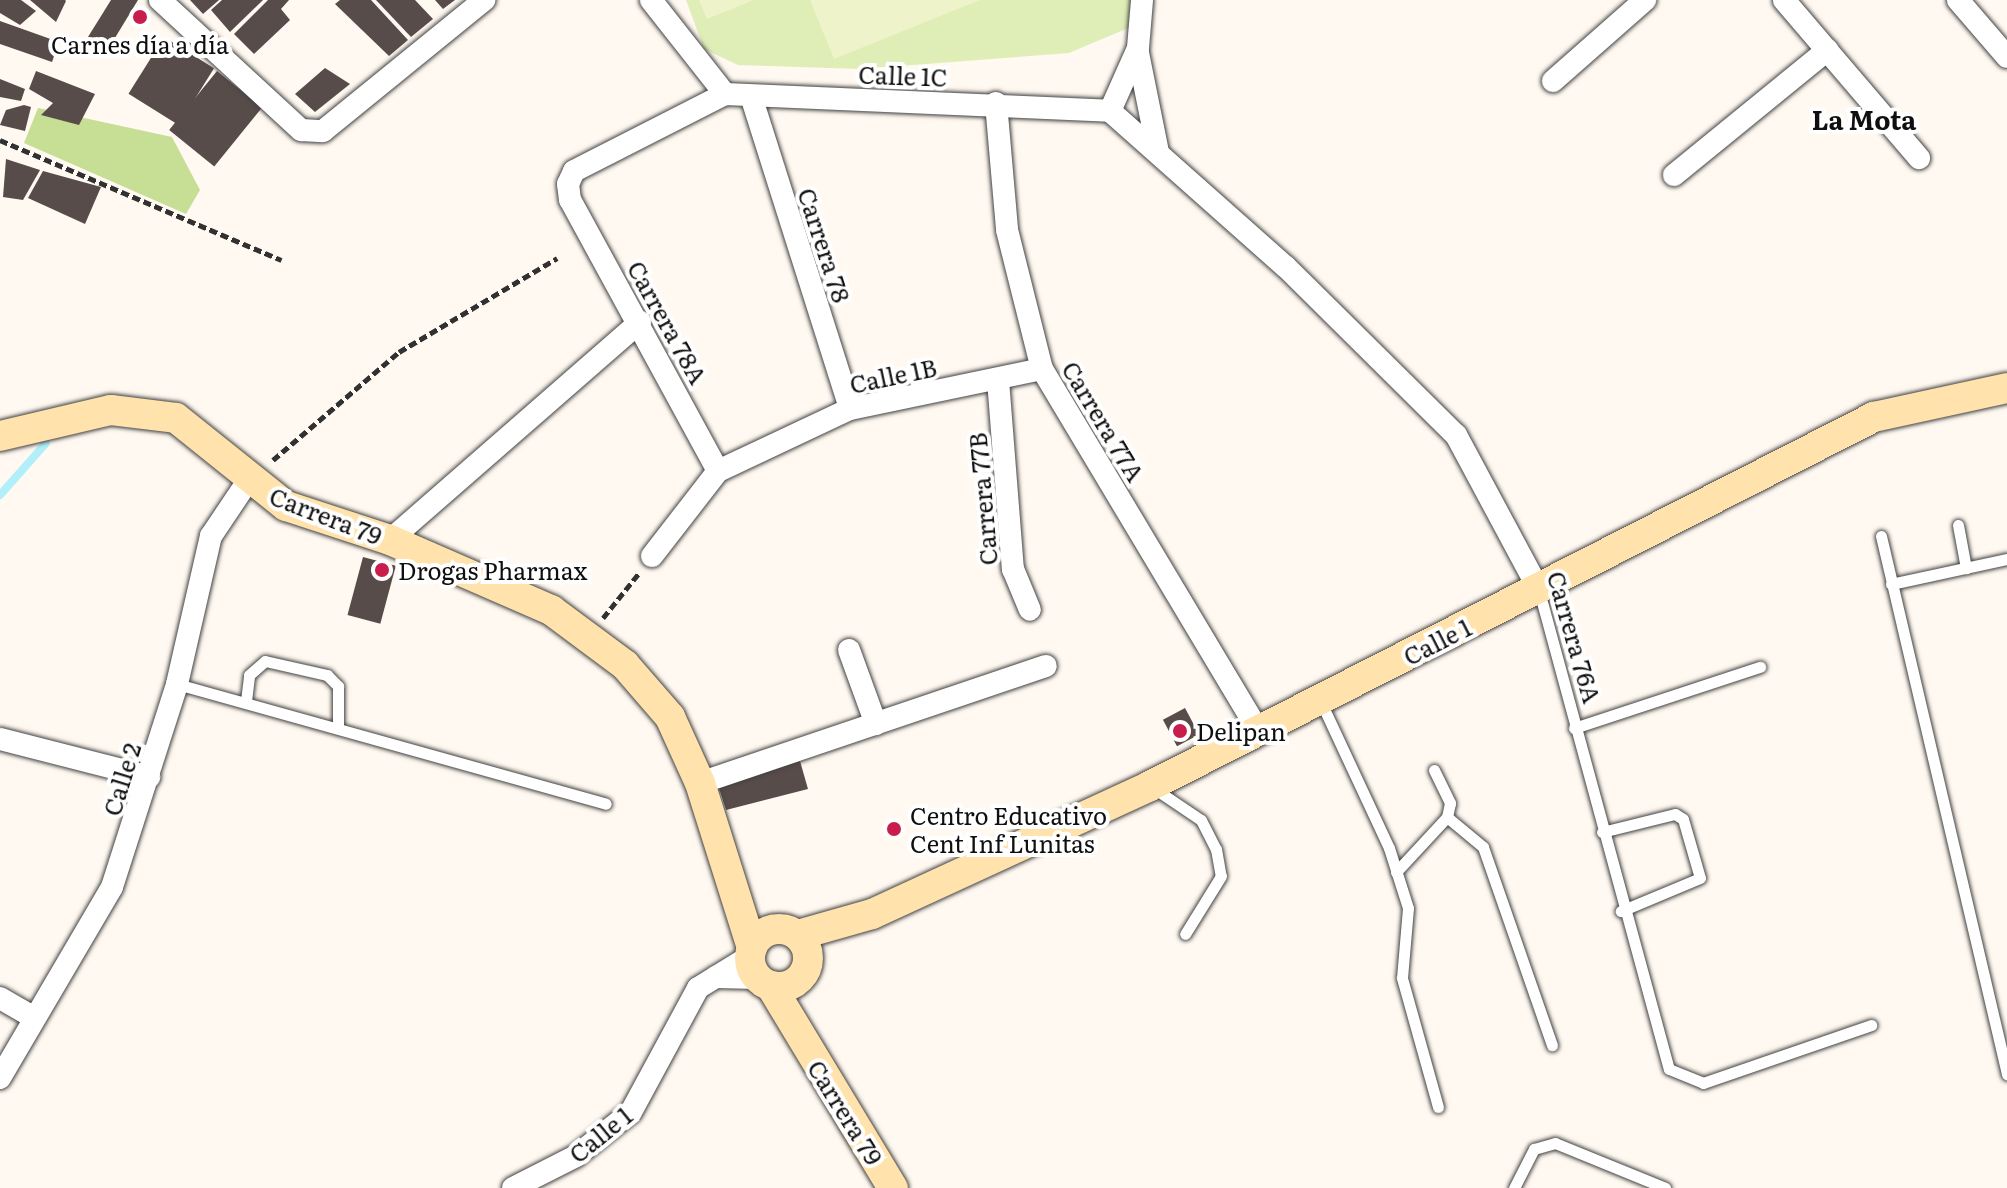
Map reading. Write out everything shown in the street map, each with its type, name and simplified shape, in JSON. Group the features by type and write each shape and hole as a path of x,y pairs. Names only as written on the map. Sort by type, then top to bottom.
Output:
{"main road":[{"name":"Calle 1","path":"772,969 872,914 1150,786 1874,417 2007,388"},
{"name":"Carrera 79","path":"0,436 111,410 143,410 188,424 259,472 286,506 390,540 522,594 589,636 670,717 700,783 735,902 772,969 800,1036 893,1188"},
{"path":"735,902 787,932"},
{"name":"Calle 1","path":"787,932 872,914"},
{"path":"772,969 787,932"},
{"path":"772,969 787,932"}],"street":[{"path":"160,0 301,130 323,131 484,0"},
{"path":"651,0 703,75 725,94"},
{"path":"1142,0 1138,48 1160,156"},
{"path":"1553,81 1645,0"},
{"path":"1784,0 1919,158"},
{"path":"1958,0 2007,57"},
{"path":"1110,111 1138,48"},
{"path":"1674,175 1827,50"},
{"name":"Calle 1C","path":"725,94 996,103 1110,111"},
{"name":"Carrera 78A","path":"718,471 640,322 570,200 574,171 725,94"},
{"name":"Carrera 78","path":"751,96 850,409"},
{"name":"Carrera 77A","path":"996,103 1005,219 1042,369 1259,731"},
{"name":"Carrera 76A","path":"1110,111 1456,435 1539,590"},
{"path":"390,540 640,322"},
{"name":"Calle 1B","path":"718,471 850,409 1042,369"},
{"name":"Carrera 77B","path":"998,380 1013,569 1030,610"},
{"path":"652,556 718,471"},
{"name":"Calle 2","path":"0,1078 31,1016 112,887 177,684 211,536 259,472"},
{"path":"849,650 876,724"},
{"path":"700,783 1046,666"},
{"path":"0,739 149,777"},
{"name":"Calle 1","path":"513,1188 540,1181 631,1112 685,1005 715,977 772,969"},
{"path":"0,998 31,1016"}],"lane":[{"path":"1958,525 1966,568"},
{"path":"1881,536 2007,1074"},
{"path":"1891,584 2007,559"},
{"name":"Carrera 76A","path":"1539,590 1621,911 1669,1069 1687,1081 1703,1083 1871,1025"},
{"path":"246,701 249,675 265,661 327,675 338,686 338,725"},
{"path":"1574,728 1760,667"},
{"path":"177,684 338,725 606,804"},
{"path":"1320,700 1396,872 1408,908 1402,978 1409,1024 1438,1107"},
{"path":"1396,872 1447,817 1450,803 1434,770"},
{"path":"1150,786 1201,820 1216,849 1221,876 1185,934"},
{"path":"1602,832 1675,814 1683,819 1700,878 1621,911"},
{"path":"1447,817 1483,847 1552,1045"},
{"path":"1514,1188 1534,1149 1555,1143 1665,1188"}],"path":[{"path":"0,140 282,260"},
{"path":"259,472 399,352 557,258"},
{"path":"589,636 652,556"}],"green space":[{"path":"686,0 1133,0 1133,26 1069,53 860,69 738,65 704,49"},
{"path":"699,0 754,0 707,19"},
{"path":"810,0 980,0 834,59"},
{"path":"38,108 172,137 200,190 186,214 24,143"}],"building":[{"path":"0,0 21,0 36,11 20,25 0,13"},
{"path":"30,0 65,0 66,1 56,22"},
{"path":"111,0 138,0 104,56 83,45"},
{"path":"190,0 219,0 203,14"},
{"path":"222,0 263,0 230,32 211,10"},
{"path":"268,0 289,0 281,9 290,20 254,54 234,34"},
{"path":"340,0 371,0 408,40 389,56 335,4"},
{"path":"376,0 415,0 433,19 411,37"},
{"path":"435,0 455,0 443,9"},
{"path":"0,21 59,42 52,62 0,44"},
{"path":"164,37 214,68 179,125 128,94"},
{"path":"325,68 350,84 315,112 295,94"},
{"path":"36,71 95,94 79,125 41,115 53,103 29,89"},
{"path":"217,71 262,108 214,167 169,130"},
{"path":"0,79 25,89 21,101 0,97"},
{"path":"24,105 31,107 25,131 0,125 6,110"},
{"path":"6,159 40,170 23,200 3,197"},
{"path":"43,171 101,187 85,224 28,198"},
{"path":"363,557 396,566 380,624 347,615"},
{"path":"1185,708 1199,734 1177,746 1163,720"},
{"path":"800,761 808,789 726,810 719,788"}],"waterway":[{"path":"0,495 46,443"}],"place":[{"name":"Carnes día a día","path":"140,17"},
{"name":"Drogas Pharmax","path":"382,570"},
{"name":"Delipan","path":"1180,731"},
{"name":"Centro Educativo Cent Inf Lunitas","path":"894,829"}],"district":[{"name":"La Mota","path":"1864,119"}]}
